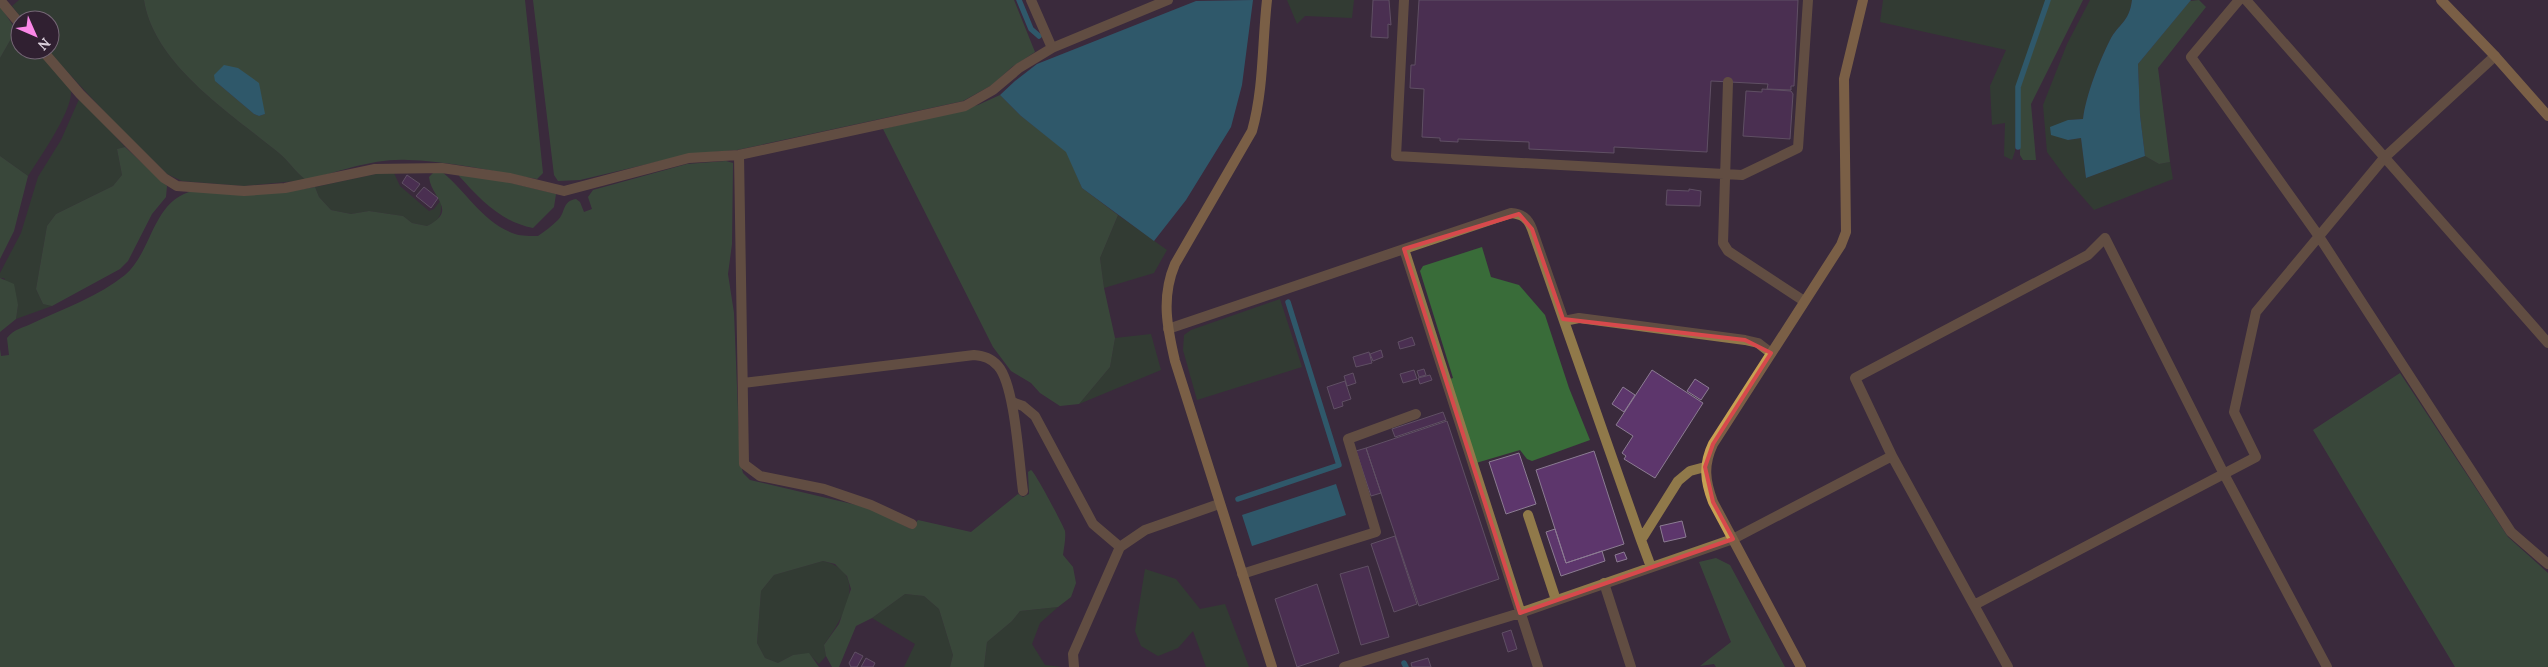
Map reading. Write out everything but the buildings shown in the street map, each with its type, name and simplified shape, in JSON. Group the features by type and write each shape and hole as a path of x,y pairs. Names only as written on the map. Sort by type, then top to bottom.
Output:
{"street":[{"path":"0,0 10,12"},
{"path":"1031,0 1052,48"},
{"path":"51,60 94,108 164,178 177,186 244,191 285,188 375,169 442,168 510,178 564,191 689,158 739,155 964,106 993,90 1019,68 1052,48 1168,0"},
{"path":"1267,0 1258,111 1252,131 1176,264 1169,280 1166,298 1168,329 1175,361 1272,667"},
{"path":"1404,0 1396,156 1742,176 1798,148 1808,0"},
{"path":"1801,667 1712,502 1707,486 1705,467 1713,444 1841,245 1846,232 1844,79 1863,0"},
{"path":"2239,0 2191,57 2318,235 2511,532 2548,564"},
{"path":"2246,0 2548,344"},
{"path":"2441,0 2495,56 2548,116"},
{"path":"1976,604 2256,456 2234,412 2256,312 2318,235 2384,158 2495,56"},
{"path":"1728,82 1722,243 1728,251 1804,301"},
{"path":"739,155 744,464 760,476 824,489 871,504 912,524"},
{"path":"1168,329 1404,249 1511,214 1519,214 1529,221 1532,228 1651,567"},
{"path":"2008,667 1976,604 1892,456 1855,378 2088,255 2105,238 2224,474 2327,667"},
{"path":"1404,249 1538,667"},
{"path":"1564,322 1579,318 1745,340 1758,343 1771,353"},
{"path":"743,383 974,355 987,357 1000,367 1012,402 1023,491"},
{"path":"1012,402 1023,406 1035,416 1093,524 1120,547"},
{"path":"1242,574 1376,532 1348,439 1416,414"},
{"path":"1344,667 1520,612 1733,539 1892,456"},
{"path":"1641,540 1678,480 1690,471 1705,467"},
{"path":"1074,667 1073,654 1120,547 1145,530 1219,504"},
{"path":"1528,515 1556,600"},
{"path":"1604,584 1632,667"}],"highlighted area":[{"path":"1519,214 1532,229 1563,319 1745,340 1771,353 1713,444 1705,467 1713,502 1733,539 1520,613 1404,249"}],"green space":[{"path":"19,0 144,0 151,24 163,46 179,67 218,105 283,156 306,180 244,186 182,181 167,174 114,122 56,60 60,60 60,10 15,10 12,6"},
{"path":"144,0 525,0 543,173 537,179 440,162 395,160 356,166 306,180 279,153 218,105 179,67 163,46 151,24","holes":["215,81 265,114 259,116 254,114"]},
{"path":"533,0 1014,0 1035,52 1012,67 992,85 963,101 737,150 690,154 580,180 558,181 554,175"},
{"path":"1287,0 1354,0 1352,18 1305,16 1297,24"},
{"path":"1883,0 2046,0 2016,86 2015,151 2012,160 2004,156 2005,123 1992,125 1990,86 2006,50 1880,22"},
{"path":"2049,0 2083,0 2031,104 2036,160 2023,160 2020,155 2020,88"},
{"path":"2090,0 2132,0 2129,14 2113,34 2102,58 2090,89 2083,119 2068,120 2068,140 2081,138 2086,178 2145,156 2159,164 2170,162 2173,179 2094,210 2066,178 2047,152 2043,105 2067,44"},
{"path":"2199,0 2206,7 2158,68 2170,162 2159,164 2145,156 2140,115 2138,64 2190,1"},
{"path":"0,6 10,21 10,40 0,58"},
{"path":"10,40 10,60 45,60 70,87 71,95 63,118 28,176 0,156 0,58"},
{"path":"1000,95 1021,116 1067,152 1082,188 1118,215 1100,258 1104,288 1115,338 1110,367 1079,404 1060,406 1040,393 1031,383 1011,371 993,347 883,129 978,105"},
{"path":"80,97 125,147 117,149 122,175 113,186 56,214 47,226 36,289 43,304 52,306 16,319 18,305 4,278 0,278 0,273 21,233 38,177 61,140"},
{"path":"125,147 167,186 166,197 152,214 128,261 120,269 52,306 43,304 36,289 47,226 56,214 113,186 122,175 117,149"},
{"path":"0,156 28,176 14,231 0,259"},
{"path":"726,161 733,163 732,244 728,274 734,313 740,462 743,473 750,480 869,508 911,529 918,520 971,532 1018,494 1023,497 1029,494 1028,472 1031,470 1059,519 1065,531 1063,555 1073,567 1076,583 1071,597 1058,607 1020,611 1012,621 987,642 984,667 950,667 953,655 939,609 924,596 905,594 872,618 856,626 839,667 832,667 826,656 824,645 839,624 851,589 847,576 835,564 823,561 774,575 761,591 757,643 765,658 778,663 793,655 809,653 819,667 0,667 0,349 1,356 9,355 7,338 13,333 92,296 125,275 141,254 160,217 177,198 189,192 285,192 315,187 319,197 331,210 351,214 369,211 403,216 412,223 427,226 441,215 441,203 429,177 434,172 441,171 493,222 515,234 538,236 558,220 566,204 572,200 576,199 580,202 584,212 592,209 588,197 593,190 687,164"},
{"path":"394,173 400,186 429,211 434,209 441,200 441,210 435,222 427,226 412,223 403,216 369,211 351,214 331,210 319,197 315,187 376,174"},
{"path":"460,173 482,176 556,194 554,207 533,228 521,225 511,221 492,208 459,176"},
{"path":"1118,215 1167,250 1154,273 1104,288 1100,258"},
{"path":"1482,247 1491,277 1519,285 1545,315 1569,388 1590,440 1532,461 1527,459 1520,450 1476,463 1450,379 1453,378 1420,271 1423,266"},
{"path":"0,278 14,284 18,305 16,319 0,332"},
{"path":"1280,299 1302,367 1197,400 1183,350 1184,335 1191,330"},
{"path":"1151,334 1161,370 1079,404 1110,367 1115,338"},
{"path":"2400,373 2508,537 2548,573 2548,667 2455,667 2313,430"},
{"path":"1716,558 1730,565 1785,667 1716,667 1714,664 1700,666 1731,642 1699,562"},
{"path":"823,561 838,567 846,575 849,586 849,597 845,610 824,645 826,656 819,664 809,654 793,655 778,663 765,658 757,643 761,591 774,575"},
{"path":"1145,569 1176,579 1200,609 1225,604 1249,667 1206,667 1193,631 1178,648 1158,656 1141,646 1135,631"},
{"path":"905,594 924,596 939,609 953,655 950,667 904,667 915,644 872,618"},
{"path":"1058,607 1040,623 1032,644 1045,665 1062,667 984,667 987,642 1012,621 1020,611"}],"water":[{"path":"1253,0 1242,85 1231,127 1186,200 1154,241 1082,188 1066,152 1021,116 1000,95 1037,64 1196,1"},
{"path":"2132,0 2191,0 2138,64 2140,115 2145,156 2086,178 2081,138 2068,140 2051,135 2050,127 2068,120 2083,119 2090,89 2102,58 2113,34 2129,14"},
{"path":"224,65 238,68 259,83 265,114 259,116 254,114 215,81 214,75"},
{"path":"1336,484 1346,515 1252,546 1242,515"}],"waterway":[{"path":"1019,0 1031,29 1039,36"},
{"path":"2018,147 2018,87 2048,0"},
{"path":"1238,499 1339,465 1288,302"},
{"path":"1404,663 1406,667"}]}
